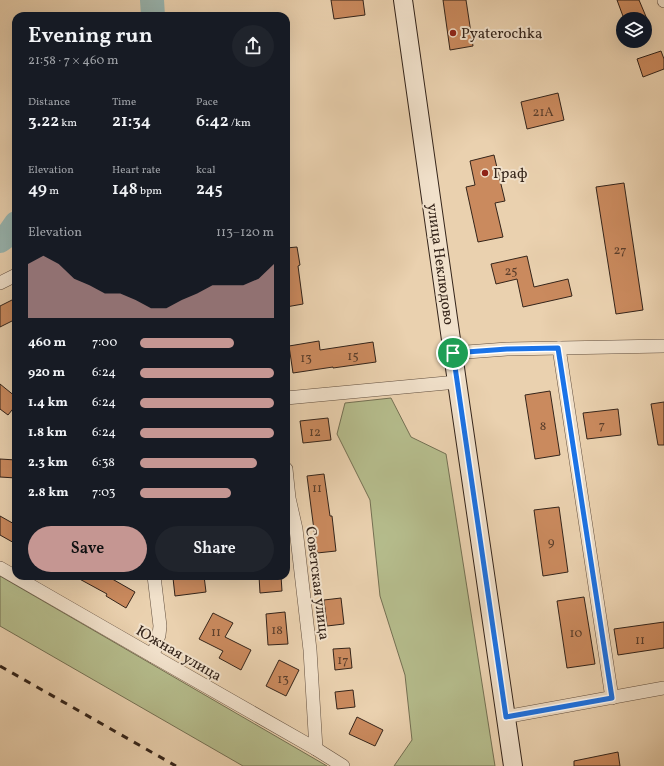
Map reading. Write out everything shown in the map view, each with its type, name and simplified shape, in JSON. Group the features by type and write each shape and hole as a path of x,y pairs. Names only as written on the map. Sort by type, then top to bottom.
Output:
{"main road":[{"name":"улица Неклюдово","path":"403,0 513,766"}],"street":[{"path":"0,283 12,277"},
{"path":"453,353 507,349 664,346"},
{"path":"558,348 612,698"},
{"path":"290,398 457,382"},
{"name":"Советская улица","path":"290,502 296,529 309,643 316,749"},
{"name":"Южная улица","path":"0,568 12,575"},
{"name":"Южная улица","path":"21,580 316,749 343,766"},
{"path":"153,656 160,626 154,580"},
{"path":"506,717 664,688"}],"green space":[{"path":"391,398 411,437 446,454 495,766 394,766 412,740 405,675 380,596 370,500 337,434 345,403"},
{"path":"0,576 327,766 243,766 0,626"}],"building":[{"path":"331,0 363,0 365,15 334,19"},
{"path":"443,0 466,0 473,46 450,50"},
{"path":"617,0 639,0 644,12 621,12"},
{"path":"661,51 664,59 664,69 643,77 637,59"},
{"path":"558,93 564,120 527,129 521,102"},
{"name":"Граф","path":"494,155 505,201 495,203 503,237 478,242 466,187 475,185 470,161"},
{"path":"624,183 643,310 616,314 596,187"},
{"path":"297,247 303,304 290,306 290,248"},
{"path":"527,256 534,287 568,279 572,296 523,307 517,279 496,284 491,264"},
{"path":"12,300 12,321 0,327 0,306"},
{"path":"319,341 320,350 373,342 376,362 293,373 290,346"},
{"path":"0,384 12,394 12,410 8,415 0,409"},
{"path":"550,391 560,455 535,459 525,395"},
{"path":"664,402 664,445 658,445 651,404"},
{"path":"618,409 621,435 587,439 583,413"},
{"path":"328,418 331,440 303,443 300,421"},
{"path":"0,459 12,460 12,478 0,477"},
{"path":"324,474 330,516 332,516 336,551 317,553 307,476"},
{"path":"559,507 568,572 543,576 534,510"},
{"path":"0,516 12,523 12,542 0,535"},
{"path":"81,580 114,580 135,592 126,608 106,596 107,594"},
{"path":"173,580 204,580 206,592 175,596"},
{"path":"259,580 281,580 282,591 260,593"},
{"path":"584,597 595,664 567,668 557,601"},
{"path":"341,598 344,624 327,626 324,600"},
{"path":"285,612 288,644 268,645 266,614"},
{"path":"213,613 233,623 225,637 251,650 241,670 219,658 223,651 199,639"},
{"path":"664,622 664,648 618,655 614,629"},
{"path":"350,648 352,668 335,670 333,649"},
{"path":"279,660 299,670 286,696 266,686"},
{"path":"353,690 355,707 337,709 335,692"},
{"path":"357,717 383,730 375,746 349,734"},
{"path":"618,752 620,766 574,766 574,761"}],"waterway":[{"path":"152,0 153,12"},
{"path":"0,241 7,236 12,229"}],"railway":[{"path":"0,666 176,766"}],"place":[{"name":"Pyaterochka","path":"453,33"},
{"name":"Граф","path":"485,173"}],"route":[{"path":"558,348 612,698 506,717 453,353 507,349 558,348"}]}
